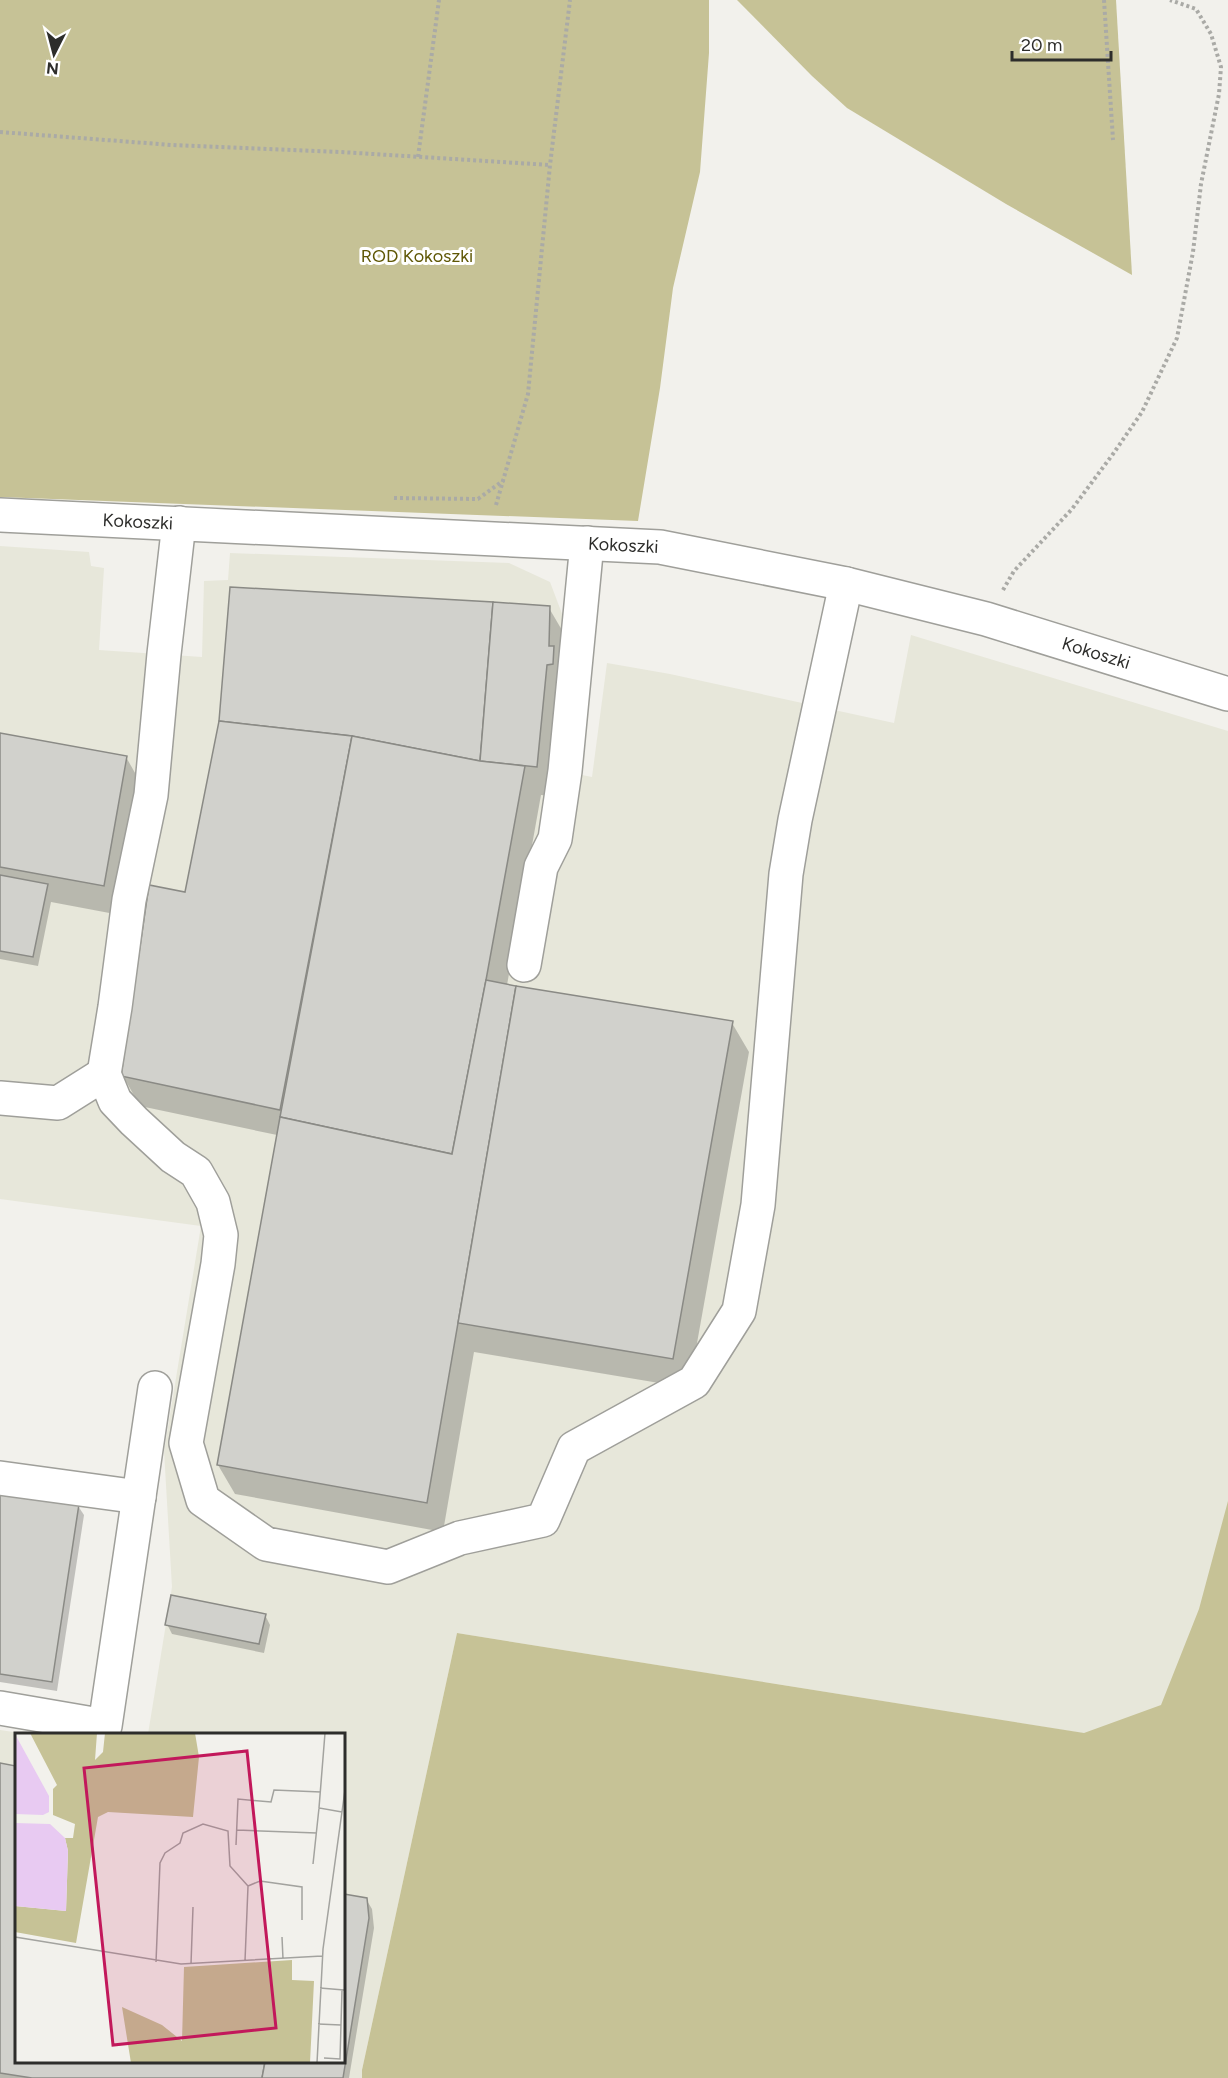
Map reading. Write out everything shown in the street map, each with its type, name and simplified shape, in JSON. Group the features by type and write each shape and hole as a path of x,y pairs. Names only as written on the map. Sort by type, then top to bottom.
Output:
{"street":[{"name":"Kokoszki","path":"0,514 660,547 846,584 986,619 1228,694"},
{"path":"179,523 151,795 129,900 104,1074 115,1101 173,1157 196,1172 213,1202 221,1235 218,1264 186,1443 203,1500 266,1544 388,1568 460,1538 543,1520 574,1448 694,1383 738,1311 758,1205 786,874 795,820 846,584"},
{"path":"524,965 541,867 555,839 564,783 587,543"},
{"path":"0,1098 58,1103 104,1074"},
{"path":"0,1708 105,1726 155,1388"},
{"path":"0,1478 139,1497"}],"path":[{"path":"418,157 439,0"},
{"path":"492,515 528,394 550,165 570,0"},
{"path":"1104,0 1113,140"},
{"path":"986,619 1014,571 1072,509 1142,412 1177,338 1187,291 1201,184 1221,74 1217,50 1211,34 1196,9 1170,0"},
{"path":"0,132 162,145 341,152 550,165"}],"shaded area":[{"path":"0,546 89,552 91,566 104,568 99,650 202,657 204,581 228,580 230,553 509,563 550,582 564,619 552,769 592,777 607,663 670,674 894,723 911,635 1228,731 1228,1518 1169,1747 457,1633 362,2078 0,2078 0,1730 20,1733 15,1733 15,2063 345,2063 345,1733 148,1733 172,1587 164,1451 201,1226 0,1199"}],"green space":[{"name":"ROD Kokoszki","path":"0,0 709,0 709,53 700,172 673,288 660,388 638,521 0,497"},
{"path":"737,0 1116,0 1132,275 1006,204 847,108"},
{"path":"1228,1501 1228,2078 362,2078 457,1633 1084,1733 1161,1705 1199,1609"}],"building":[{"path":"230,587 493,602 480,761 352,736 219,721"},
{"path":"493,602 550,606 549,646 554,646 553,664 547,665 537,767 480,761"},
{"path":"219,721 352,736 280,1110 121,1076 149,885 185,892"},
{"path":"0,733 127,756 104,886 0,867"},
{"path":"352,736 480,761 525,766 452,1154 280,1117"},
{"path":"0,875 48,884 33,957 0,951"},
{"path":"486,980 516,986 427,1503 217,1465 280,1117 452,1154"},
{"path":"516,986 733,1021 673,1359 458,1323"},
{"path":"0,1491 79,1504 52,1682 0,1674"},
{"path":"171,1595 266,1614 259,1644 165,1625"},
{"path":"0,1763 15,1766 15,2063 265,2063 262,2078 32,2078 0,2073"},
{"path":"345,1894 367,1898 369,1918 343,2078 262,2078 265,2063 345,2063"}]}
